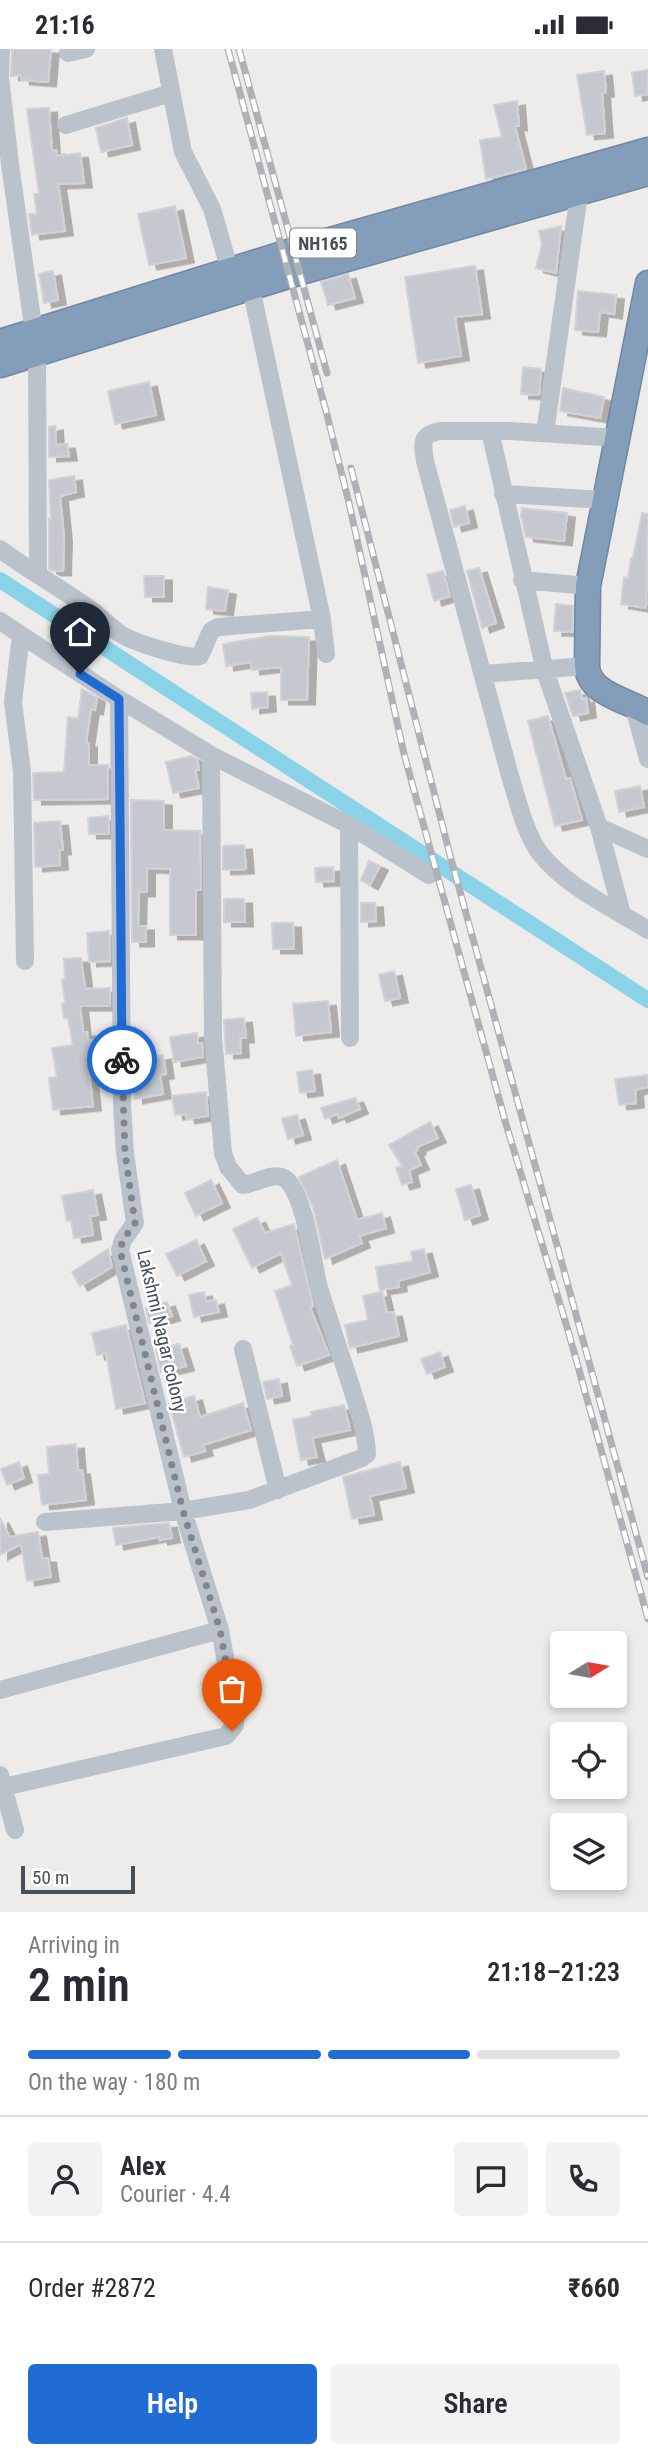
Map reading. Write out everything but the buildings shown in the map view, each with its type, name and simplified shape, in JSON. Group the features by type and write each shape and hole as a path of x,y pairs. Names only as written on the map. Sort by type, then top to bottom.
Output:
{"highway":[{"name":"NH165","path":"0,365 36,343 230,271 648,150"},
{"name":"NH165","path":"0,342 36,343 251,288 648,173"},
{"path":"641,708 599,690 587,672 588,586 648,283"}],"street":[{"path":"1,49 0,77 10,165 36,343 37,574"},
{"path":"68,53 86,49"},
{"path":"163,49 183,152 212,209 230,271"},
{"path":"66,125 172,93"},
{"path":"545,433 579,194"},
{"path":"251,288 322,619 327,655"},
{"path":"490,431 545,671 599,827 622,914"},
{"path":"617,438 490,431 430,432 424,438 423,447 510,776 527,828 538,850 557,873 648,930"},
{"path":"503,495 605,501"},
{"path":"0,549 91,610 120,633 146,647 191,657 200,656 211,631 218,627 322,619"},
{"path":"522,580 588,586"},
{"path":"0,621 211,755 349,825 429,875"},
{"path":"21,635 13,702 22,771 25,961"},
{"path":"483,674 587,666"},
{"name":"Lakshmi Nagar colony","path":"2,1781 226,1736 235,1725 236,1716 220,1630 183,1511 120,1250 123,1240 135,1223 125,1153 122,1104 119,699"},
{"path":"641,708 648,759"},
{"path":"45,1521 183,1511 248,1500 367,1454 367,1441 318,1281 308,1229 290,1184 277,1176 243,1185 228,1167 223,1153 213,1036 211,755"},
{"path":"349,825 350,1038"},
{"path":"599,827 648,849"},
{"path":"243,1349 278,1490"},
{"path":"0,1690 220,1630"},
{"path":"2,1781 15,1830"}],"waterway":[{"path":"0,580 648,1000"}],"railway":[{"path":"228,49 349,503 404,754 506,1124 569,1334 648,1619"},
{"path":"239,49 327,373"},
{"path":"351,468 450,855 648,1577"}],"way so far":[{"path":"122,1060 125,1153 135,1223 123,1240 120,1250 183,1511 220,1630 236,1716 232,1731"}],"route":[{"path":"80,674 119,699 122,1060"}]}
